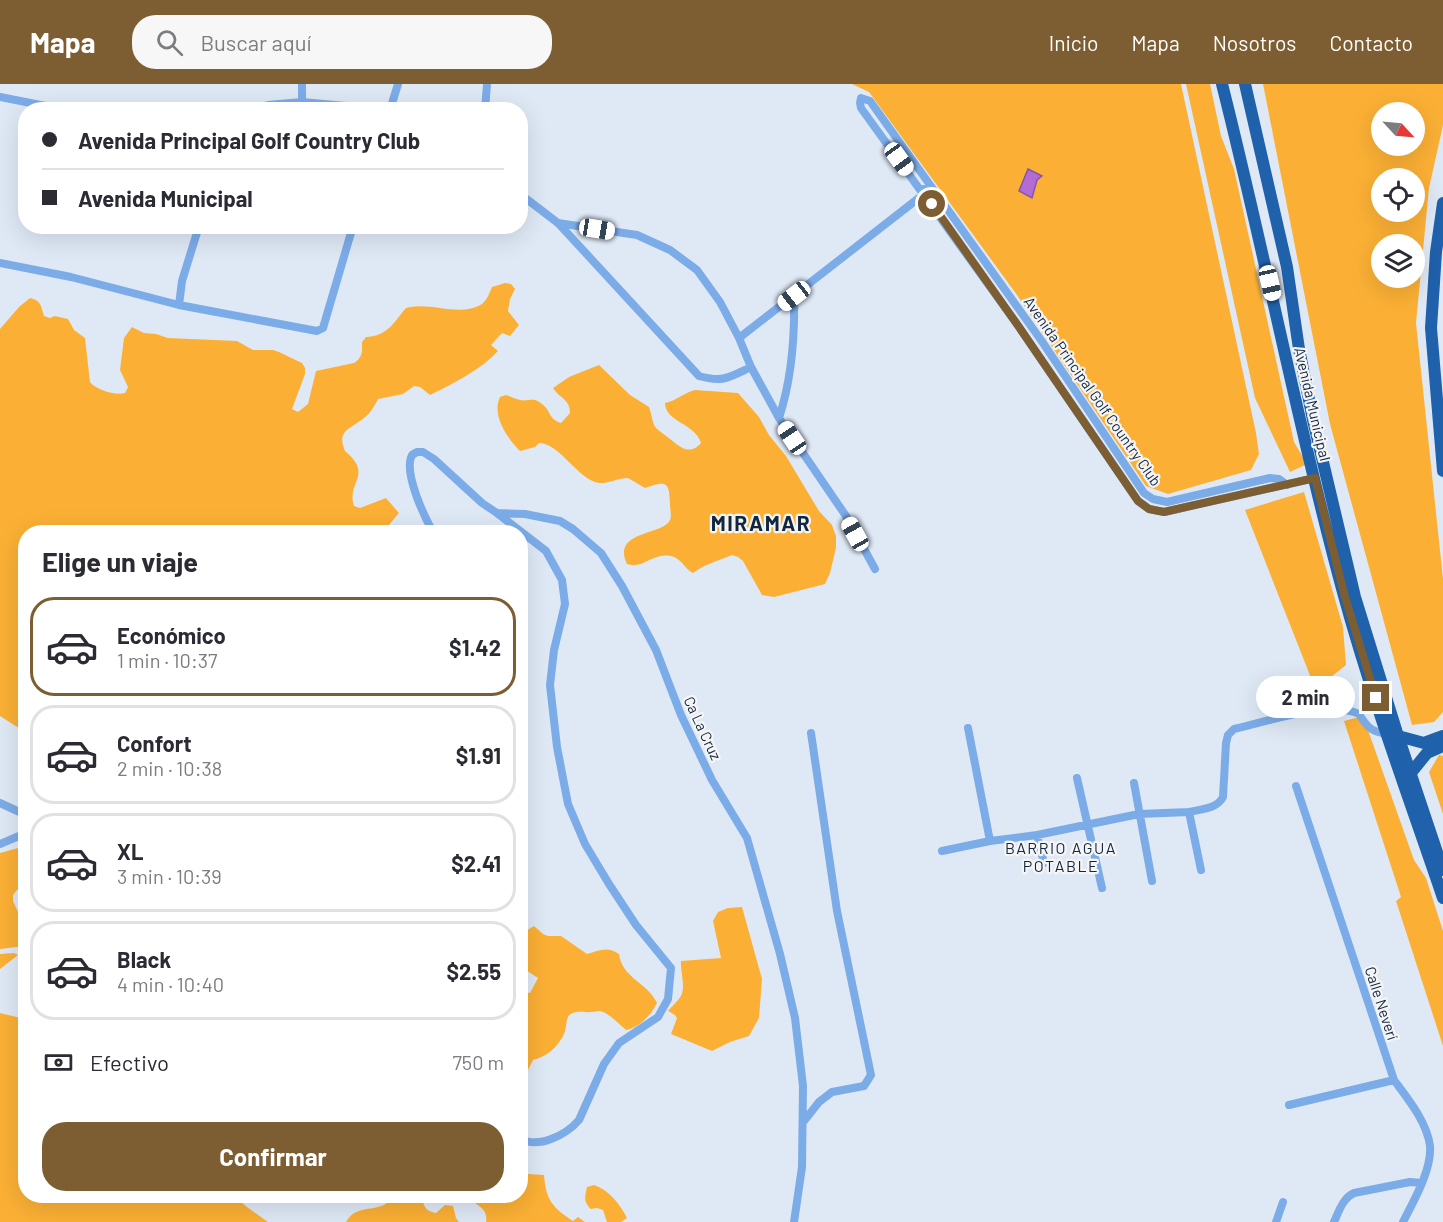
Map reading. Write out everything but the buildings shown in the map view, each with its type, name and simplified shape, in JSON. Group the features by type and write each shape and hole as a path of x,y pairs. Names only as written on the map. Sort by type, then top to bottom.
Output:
{"highway":[{"name":"Avenida Municipal","path":"1222,84 1345,597 1443,870"},
{"name":"Avenida Municipal","path":"1245,84 1287,267 1299,349 1318,443 1355,597 1393,735 1443,898"},
{"path":"1443,203 1432,288 1431,328 1443,471"},
{"path":"1439,231 1439,248 1443,262"},
{"path":"1393,735 1424,743 1443,736"},
{"path":"1410,774 1427,753 1443,746"}],"street":[{"path":"302,102 303,84"},
{"path":"392,102 398,84"},
{"path":"486,102 487,84"},
{"path":"0,97 25,102"},
{"name":"Avenida Principal Golf Country Club","path":"861,98 870,101 1041,340 1144,493 1154,499 1167,502 1270,478 1279,479 1287,485 1164,512 1149,509 1138,501 1019,327 861,108 861,98"},
{"path":"740,338 924,194 924,178"},
{"path":"528,200 558,223 699,376 714,380 728,378 751,367"},
{"path":"558,223 637,236 670,250 697,270 720,302 740,338 751,367 779,418 846,516 875,569"},
{"path":"179,305 182,281 197,234"},
{"path":"0,262 71,277 179,305 320,331 323,328 350,234"},
{"path":"779,418 786,397 795,340 794,296"},
{"path":"430,525 415,490 409,465 412,454 417,452 423,452 434,459 464,488 512,525"},
{"path":"1287,485 1315,478"},
{"name":"Ca La Cruz","path":"496,513 525,514 560,521 601,553 622,586 656,650 681,715 701,758 747,838 780,954 795,1018 803,1086 804,1121 802,1167 794,1222"},
{"path":"528,537 546,551 562,580 565,604 554,651 550,685 557,747 568,804 585,844 609,885 636,925 671,968 668,999 658,1017 619,1043 604,1064 579,1120 564,1133 535,1142 528,1141"},
{"path":"942,851 990,841 1037,835 1139,814 1189,812 1216,805 1223,796 1226,743 1228,735 1234,729 1305,712 1343,709 1359,714 1368,728 1373,731 1393,735"},
{"path":"968,728 990,841"},
{"path":"804,1121 819,1102 832,1092 864,1086 871,1076 837,911 811,733"},
{"path":"1077,778 1102,888"},
{"path":"1134,783 1152,881"},
{"name":"Calle Neverí","path":"1296,786 1394,1080 1416,1112 1430,1147 1422,1183 1403,1222"},
{"path":"0,803 18,811"},
{"path":"1189,812 1201,870"},
{"path":"1037,835 1044,863"},
{"path":"0,844 18,836"},
{"path":"1289,1105 1394,1080"},
{"path":"1334,1222 1344,1201 1354,1193 1410,1182 1422,1183"},
{"path":"1276,1222 1283,1202"}],"shaded area":[{"path":"852,84 1181,84 1256,433 1259,454 1251,470 1168,494 1146,486 1017,295 869,92"},
{"path":"1186,84 1210,84 1221,136 1234,169 1294,442 1307,464 1290,472 1255,398"},
{"path":"1263,84 1443,84 1443,125 1429,188 1425,234 1371,234 1371,288 1419,288 1416,323 1443,579 1443,712 1434,722 1412,725 1330,424"},
{"path":"1028,169 1042,176 1037,180 1032,198 1019,191"},
{"path":"505,283 511,284 515,289 508,311 519,325 510,336 502,333 491,345 498,351 491,358 466,376 430,395 420,387 414,386 403,394 378,399 368,414 344,434 342,439 345,451 358,466 353,491 354,506 360,508 386,498 399,513 389,525 18,525 18,728 0,716 0,329 19,307 30,298 38,302 44,316 68,319 74,330 85,338 90,382 101,390 112,393 125,393 128,387 120,370 124,338 132,327 144,333 168,338 237,341 253,350 279,352 302,363 305,368 305,374 292,409 298,412 308,404 316,371 357,361 362,351 362,342 366,337 385,331 406,308 425,306 464,310 473,308 484,302 492,287"},
{"path":"599,365 630,395 649,407 654,425 658,430 687,449 692,449 701,443 698,436 670,414 665,403 695,390 738,393 759,417 819,511 832,525 836,536 836,548 825,584 774,597 762,595 743,561 732,555 693,573 677,558 667,556 639,564 627,564 624,554 625,546 630,541 670,521 668,487 658,484 645,488 628,478 606,483 591,480 555,449 547,445 539,443 535,447 520,451 506,433 499,419 500,397 506,395 520,400 539,402 545,406 554,419 561,423 570,413 570,408 553,388 569,377"},
{"path":"1304,492 1343,627 1346,665 1331,677 1311,678 1245,510"},
{"path":"1363,716 1414,860 1426,878 1443,931 1443,1046 1396,901 1401,897 1344,721"},
{"path":"1439,755 1443,756 1443,814 1429,772"},
{"path":"18,848 18,890 13,895 13,901 18,912 18,947 0,949 0,853"},
{"path":"742,907 762,979 759,1018 749,1036 712,1051 671,1034 677,1018 668,1011 680,998 682,992 681,961 721,958 713,921 718,912 728,908"},
{"path":"534,926 548,936 561,936 587,954 607,949 619,954 625,969 648,990 657,1003 644,1020 626,1030 610,1016 600,1011 572,1013 567,1019 565,1033 556,1046 550,1052 533,1060 528,1070 528,993 530,993 538,978 528,972 528,930"},
{"path":"0,954 18,955 0,969"},
{"path":"0,1013 18,1017 18,1203 242,1203 268,1222 0,1222"},
{"path":"528,1174 544,1175 546,1191 555,1207 573,1221 578,1217 585,1222 486,1222 483,1210 475,1203 528,1203"},
{"path":"594,1185 614,1198 627,1218 621,1222 607,1222 603,1210 591,1209 585,1196 587,1187"},
{"path":"387,1203 423,1203 425,1208 436,1213 445,1205 453,1206 459,1222 346,1222 358,1211"}],"district":[{"name":"MIRAMAR","path":"761,522"},
{"name":"BARRIO AGUA POTABLE","path":"1061,856"}],"route":[{"path":"932,204 1138,501 1149,509 1164,512 1315,478 1345,597 1376,698"}]}
